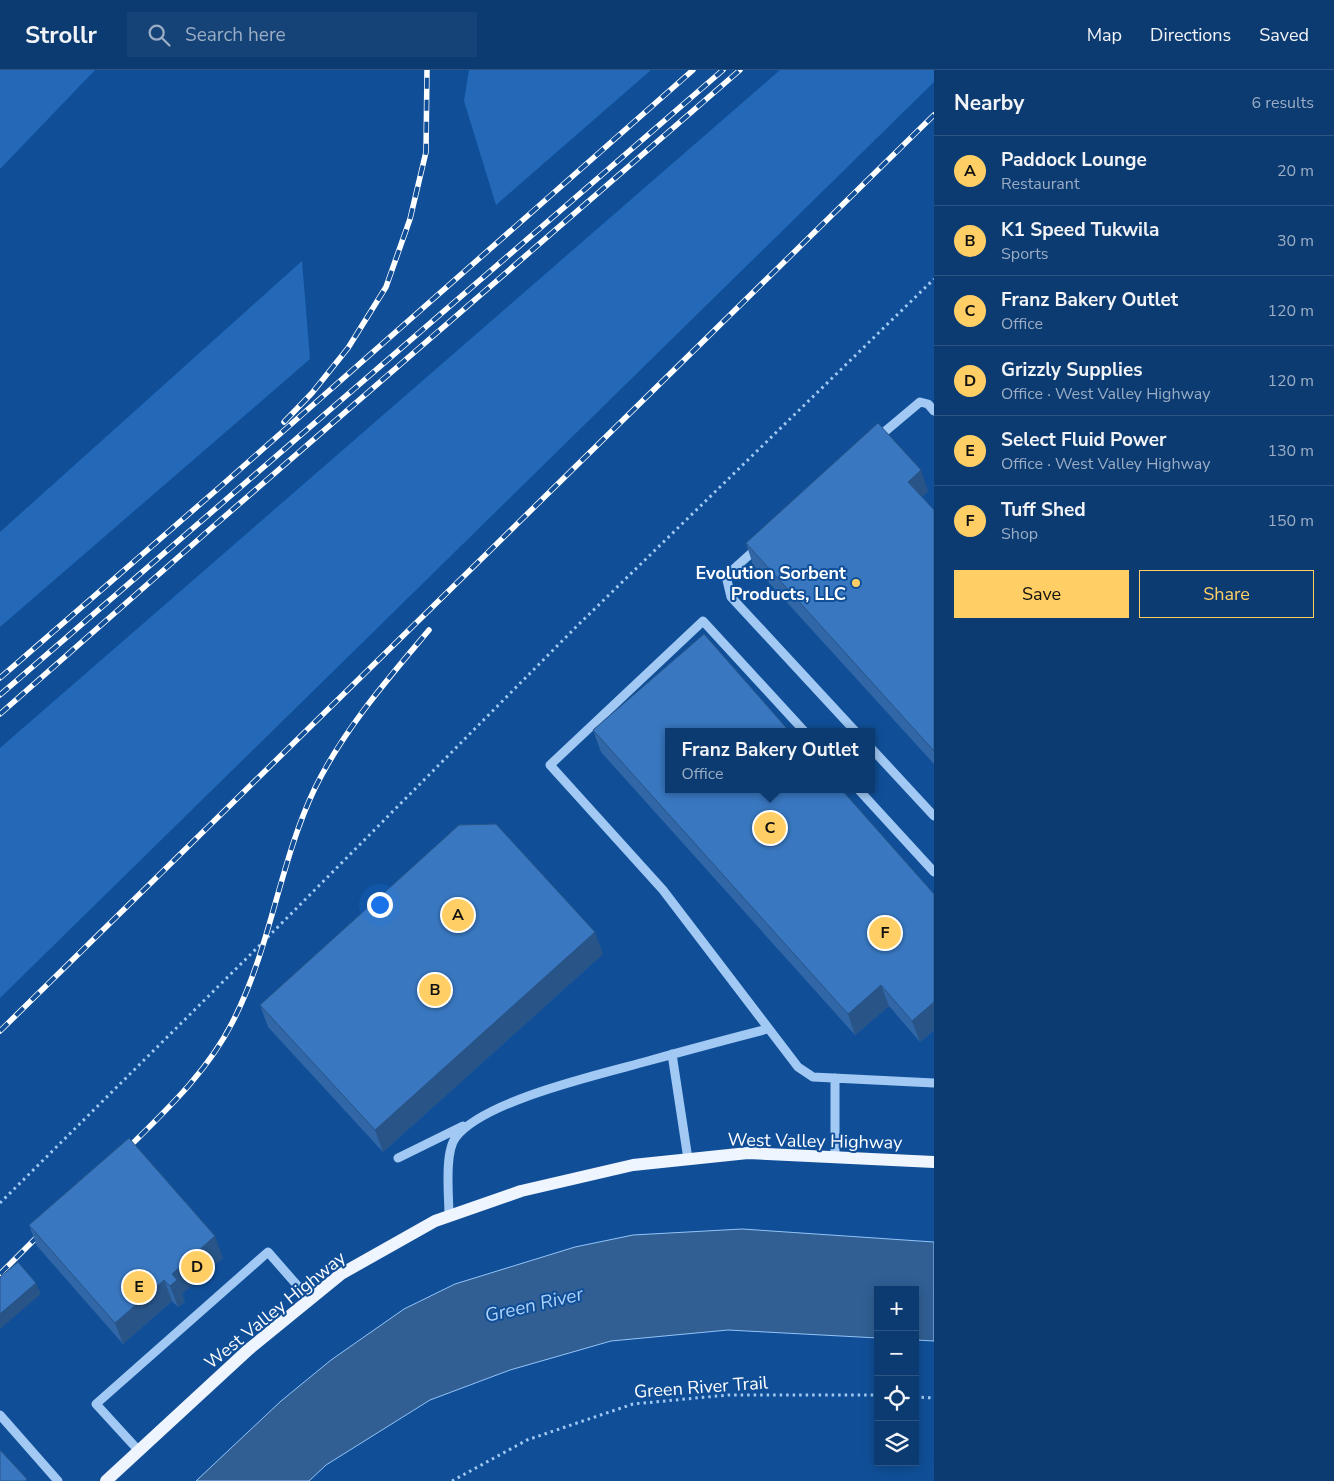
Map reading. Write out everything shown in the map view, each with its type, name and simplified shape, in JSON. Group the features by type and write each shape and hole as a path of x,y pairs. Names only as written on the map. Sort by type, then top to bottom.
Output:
{"main road":[{"name":"West Valley Highway","path":"106,1481 248,1350 341,1274 435,1220 521,1191 633,1165 748,1153 934,1162"}],"lane":[{"path":"866,449 910,408 920,402 928,404 934,411"},
{"path":"763,543 726,576 731,597 852,728"},
{"path":"801,728 704,621 550,764 663,890 798,1067 813,1077 934,1083"},
{"path":"875,752 934,816"},
{"path":"862,793 934,872"},
{"path":"398,1158 516,1101 579,1080 768,1029"},
{"path":"672,1054 688,1159"},
{"path":"835,1157 836,1078"},
{"path":"449,1216 449,1152 455,1138 474,1120"},
{"path":"139,1451 96,1404 268,1252 310,1300"},
{"path":"0,1415 58,1481"}],"path":[{"path":"0,1203 576,627 934,279"},
{"name":"Green River Trail","path":"452,1481 527,1440 633,1404 728,1395 874,1395"},
{"path":"919,1397 934,1398"}],"shaded area":[{"path":"0,70 95,70 0,169"},
{"path":"469,70 651,70 496,205 464,101"},
{"path":"780,70 934,70 934,82 0,998 0,748"},
{"path":"302,261 310,359 0,627 0,532"}],"water":[{"name":"Green River","path":"742,1229 934,1242 934,1341 919,1340 919,1286 874,1286 874,1338 728,1330 611,1341 510,1370 430,1400 326,1465 309,1481 196,1481 281,1401 331,1360 404,1309 455,1284 575,1247 633,1235"}],"building":[{"path":"878,423 921,470 908,482 934,510 934,751 746,543"},
{"path":"704,634 786,728 665,728 665,793 845,793 934,894 934,1002 912,1021 881,985 848,1014 593,730"},
{"path":"496,824 595,932 375,1130 260,1005 459,825"},
{"path":"129,1138 215,1236 172,1274 177,1280 170,1286 164,1280 115,1323 29,1225"},
{"path":"18,1262 36,1283 0,1314 0,1277"},
{"path":"0,1450 27,1479 25,1481 0,1481"}],"railway":[{"path":"284,422 312,393 348,348 386,287 410,219 426,152 427,70"},
{"path":"0,678 693,70"},
{"path":"0,695 723,70"},
{"path":"0,714 216,524 740,70"},
{"path":"0,1031 934,115"},
{"path":"124,1152 183,1092 222,1042 245,994 256,965 292,846 315,788 339,745 353,725 382,686 429,630"},
{"path":"0,1274 45,1229"}],"place":[{"name":"Evolution Sorbent Products, LLC","path":"856,583"},
{"name":"Franz Bakery Outlet","path":"770,828"},
{"name":"Paddock Lounge","path":"458,915"},
{"name":"Tuff Shed","path":"885,933"},
{"name":"K1 Speed Tukwila","path":"435,990"},
{"name":"Grizzly Supplies","path":"197,1267"},
{"name":"Select Fluid Power","path":"139,1287"}]}
